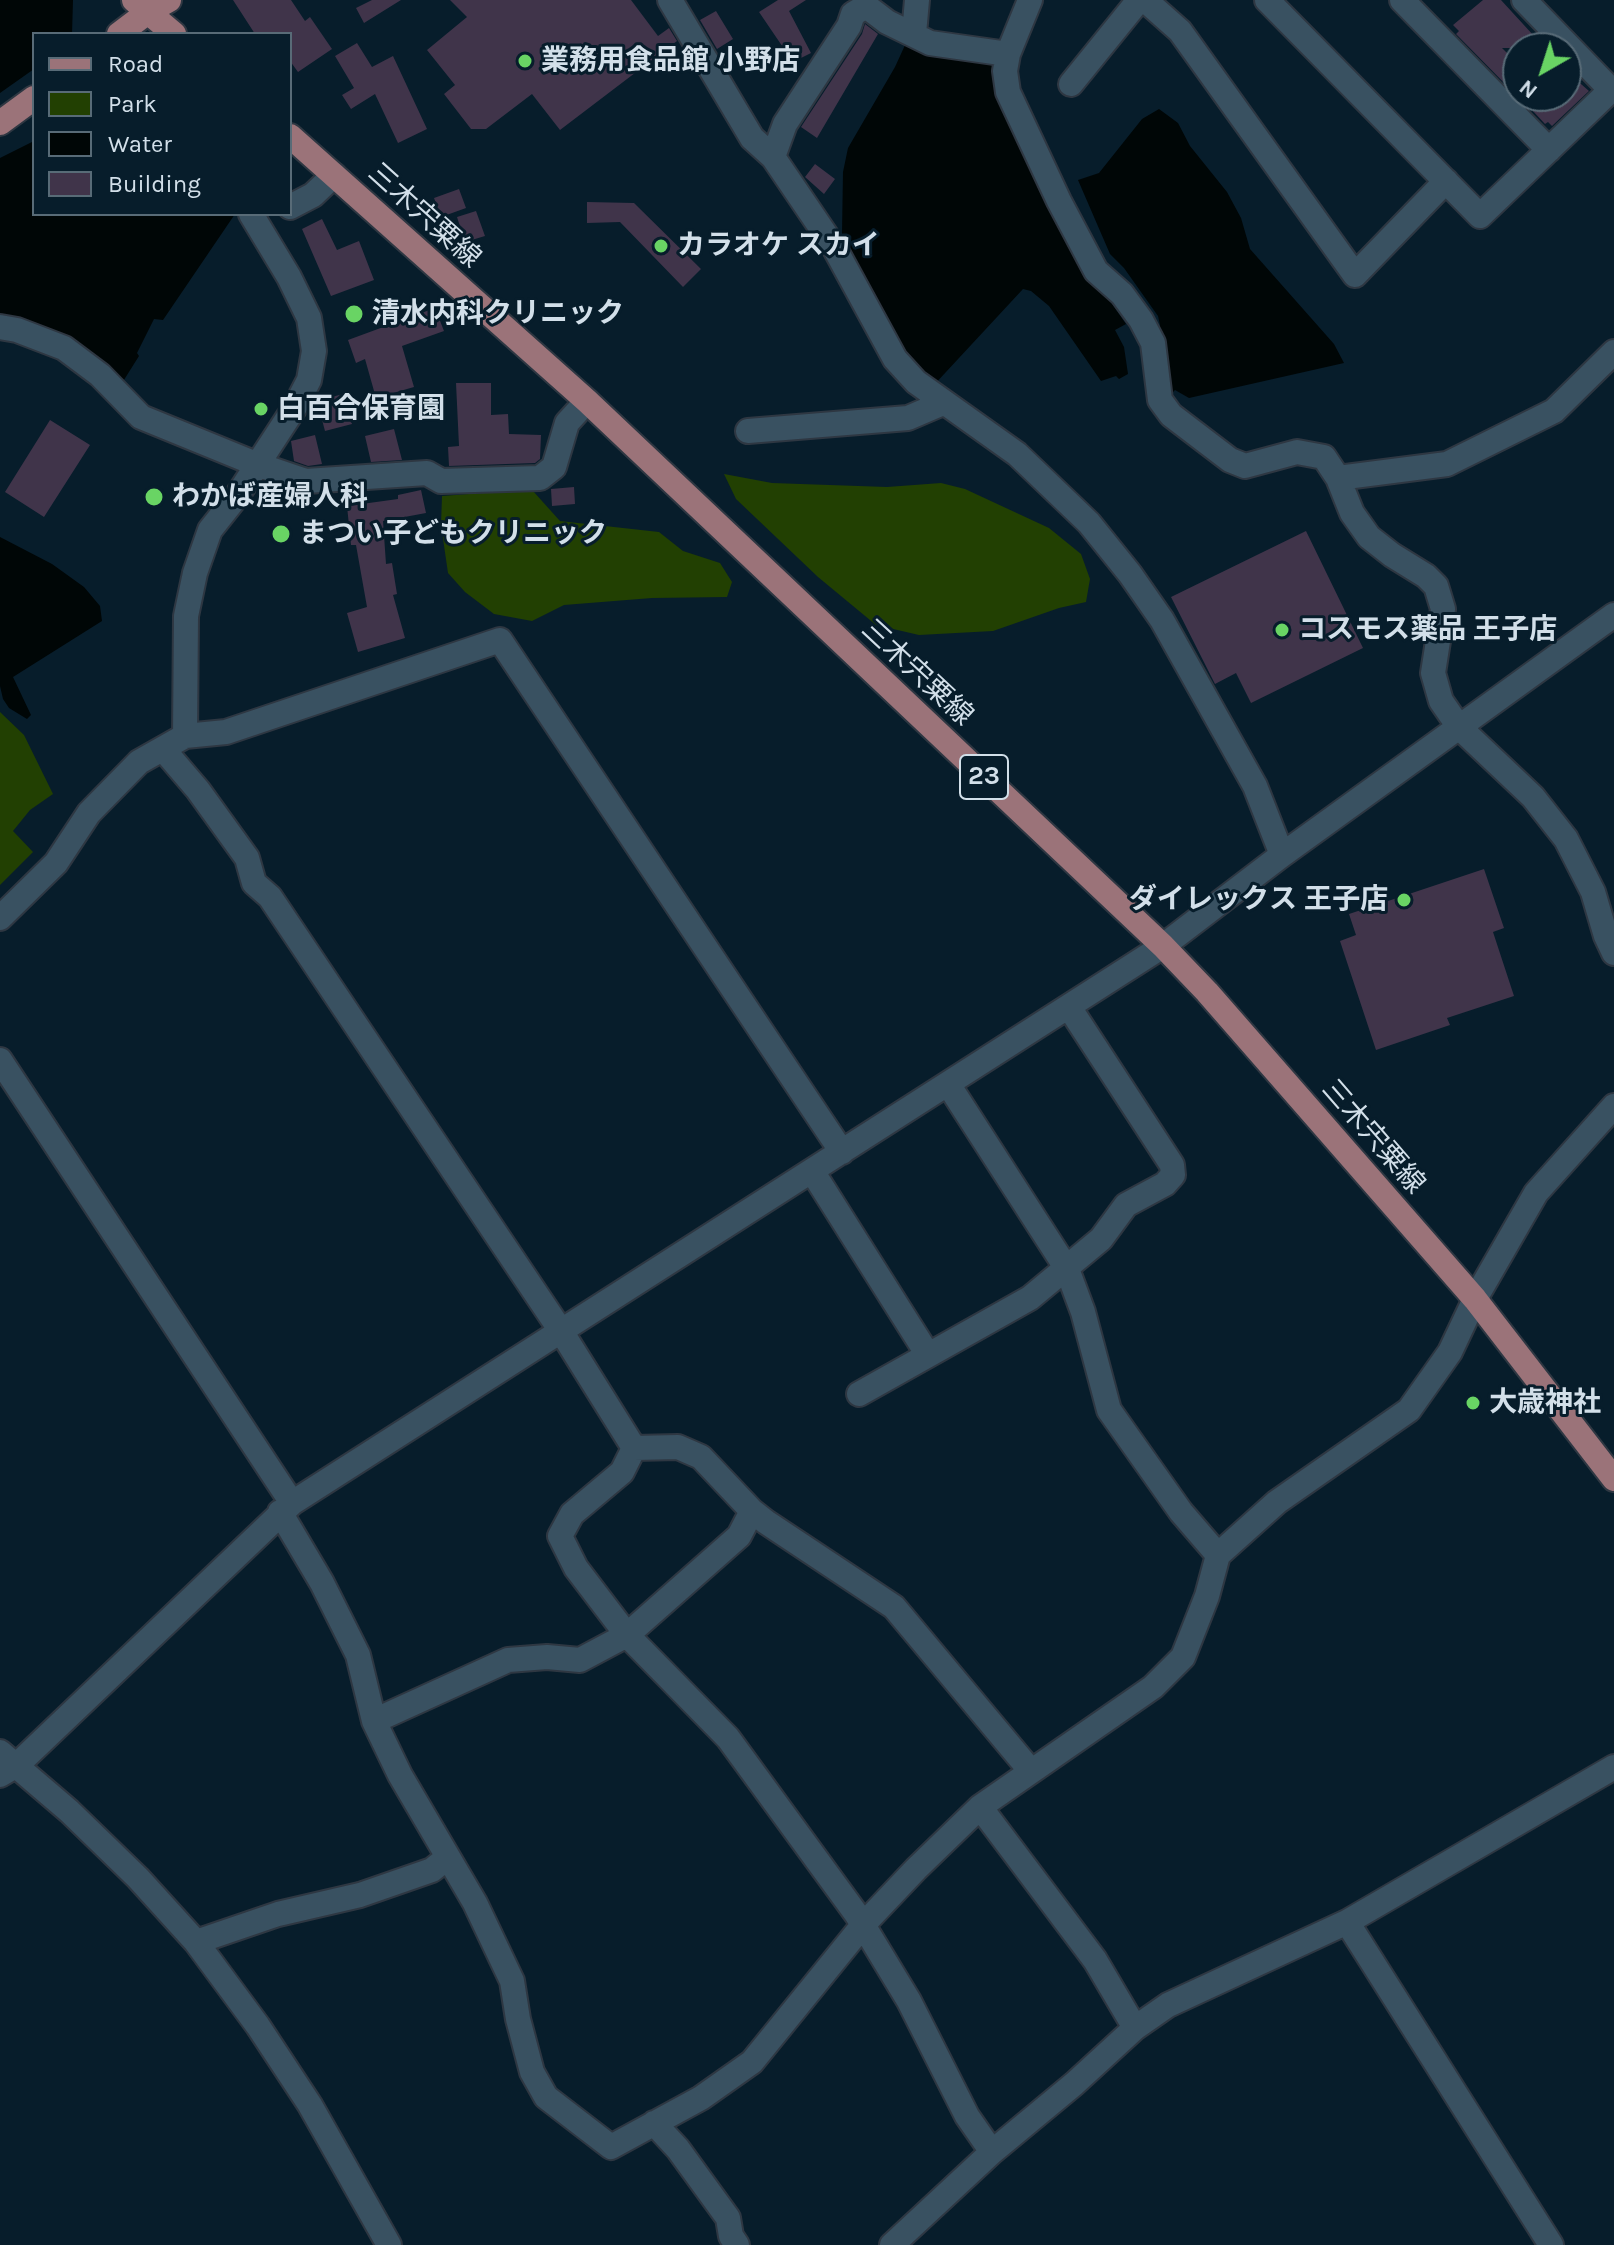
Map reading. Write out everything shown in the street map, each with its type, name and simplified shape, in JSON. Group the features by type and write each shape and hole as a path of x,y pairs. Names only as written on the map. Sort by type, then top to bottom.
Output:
{"main road":[{"path":"121,32 141,6 169,0"},
{"path":"141,6 172,32"},
{"path":"0,123 32,99"},
{"name":"三木宍粟線","path":"292,138 587,401 1163,946 1207,992 1475,1299 1614,1479"}],"street":[{"path":"670,0 752,138 773,157 834,247 895,359 916,382 1017,454 1089,523 1130,574 1162,620 1255,786 1282,855"},
{"path":"914,34 917,0"},
{"path":"1030,0 1008,54 1005,71 1008,92 1036,155 1096,271 1122,294 1153,343 1160,400 1171,415 1230,460 1245,466 1297,452 1324,457 1338,478 1352,513 1369,537 1436,586 1443,609 1433,673 1441,701 1459,727 1533,797 1566,839 1593,892 1614,953"},
{"path":"1071,84 1139,0"},
{"path":"1145,0 1180,31 1355,275 1446,181"},
{"path":"1267,0 1480,216 1611,90 1524,0"},
{"path":"1402,0 1549,150"},
{"path":"773,157 785,124 849,26 853,14 866,6 887,22 930,43 1008,54"},
{"path":"292,206 313,195 334,175"},
{"path":"185,736 186,616 195,573 210,530 237,496 295,407 309,380 314,351 309,318 261,217"},
{"path":"0,327 17,330 64,348 100,375 141,417 306,481 427,473 441,481 540,478 554,467 567,423 587,401"},
{"path":"1338,478 1447,464 1554,411 1614,352"},
{"path":"748,431 908,418 943,403"},
{"path":"389,2245 310,2105 258,2026 196,1942 138,1878 69,1811 6,1764 286,1507 1163,946 1282,855 1614,615"},
{"path":"0,918 56,863 89,813 139,762 185,736 226,732 500,640 842,1152"},
{"path":"163,749 198,790 247,858 254,883 270,897 561,1331 634,1448"},
{"path":"859,1394 1030,1298 1101,1239 1126,1205 1165,1184 1173,1175 1172,1165 1069,1007"},
{"path":"0,1060 286,1507 358,1655 374,1721 418,1809 475,1903 512,1981 532,2072 546,2097 611,2147 701,2098 752,2062 863,1925 980,1807 1153,1687 1183,1657 1207,1596 1218,1555 1277,1502 1409,1410 1450,1352 1475,1299 1536,1193 1614,1106"},
{"path":"948,1084 1067,1269 1083,1312 1109,1410 1181,1512 1218,1555"},
{"path":"812,1171 928,1355"},
{"path":"634,1448 678,1447 701,1457 752,1511 894,1607 1030,1770"},
{"path":"634,1448 622,1472 572,1514 560,1536 576,1568 627,1635 728,1738 863,1925 909,2001 967,2116 992,2152"},
{"path":"374,1721 508,1660 547,1657 580,1660 627,1635 739,1536 752,1511"},
{"path":"892,2245 992,2152 1135,2028 1168,2005 1347,1922 1614,1767"},
{"path":"980,1807 1095,1960 1135,2028"},
{"path":"196,1942 278,1914 360,1895 432,1870 448,1857"},
{"path":"1347,1922 1551,2245"},
{"path":"654,2123 678,2149 728,2218 731,2236 737,2245"}],"green space":[{"path":"724,474 772,483 887,487 941,483 965,489 1049,528 1081,554 1090,579 1086,602 993,631 919,635 876,625 818,577 736,499"},
{"path":"533,491 560,521 659,532 683,551 720,563 732,582 727,597 652,598 564,605 532,621 494,614 465,592 448,573 441,525 442,496"},
{"path":"0,712 24,735 53,794 30,810 13,831 33,852 0,885"}],"water":[{"path":"0,0 73,0 72,32 32,32 32,70 0,93"},
{"path":"906,43 987,59 997,65 1085,265 1126,324 1115,330 1124,347 1128,374 1119,379 1116,376 1101,381 1049,306 1031,291 1023,289 933,386 909,357 853,254 847,249 842,234 843,172 848,148"},
{"path":"1159,109 1178,123 1190,146 1227,192 1241,218 1250,249 1334,344 1344,363 1189,398 1175,390 1168,397 1157,334 1160,325 1158,316 1124,268 1110,254 1078,180 1099,173 1142,119"},
{"path":"32,142 32,216 234,216 163,320 154,319 137,353 139,356 122,383 0,317 0,158"},
{"path":"0,537 52,564 84,587 100,606 102,621 13,677 31,715 27,719 9,708 0,686"}],"building":[{"path":"233,0 291,0 305,21 310,17 332,49 298,72 292,64 292,32 254,32"},
{"path":"372,0 401,0 364,23 356,8"},
{"path":"450,0 631,0 658,36 669,28 677,41 560,130 532,94 486,129 471,129 444,94 455,85 427,50 467,17"},
{"path":"778,0 806,0 789,11 811,53 793,62 759,12"},
{"path":"1483,0 1501,0 1530,32 1502,32 1502,81 1456,34 1459,31 1453,25"},
{"path":"716,11 733,39 717,49 700,20"},
{"path":"865,24 878,34 817,138 801,127 862,34"},
{"path":"357,43 372,67 393,56 427,129 398,143 375,94 351,109 342,95 354,88 335,56"},
{"path":"1582,85 1589,91 1582,98"},
{"path":"1534,112 1567,112 1552,126 1548,122 1545,124"},
{"path":"815,164 835,179 824,194 805,177"},
{"path":"459,189 466,208 441,217 434,198"},
{"name":"カラオケ スカイ","path":"587,202 634,203 701,269 683,287 620,222 587,223"},
{"path":"476,211 485,236 465,242 457,217"},
{"path":"322,219 337,250 359,241 374,280 331,296 302,229"},
{"path":"435,308 444,331 402,346 414,387 376,398 365,359 356,363 348,340"},
{"path":"456,383 491,383 491,415 508,414 509,434 541,435 540,459 535,463 449,466 448,447 459,446"},
{"path":"343,394 352,424 325,431 317,401"},
{"path":"50,420 90,445 44,517 5,492"},
{"path":"394,429 402,460 371,462 365,436"},
{"path":"315,435 322,464 308,466 294,461 291,441"},
{"path":"574,487 575,504 552,506 551,489"},
{"path":"421,490 426,513 383,521 386,564 392,563 397,594 393,595 405,638 358,652 347,613 367,607 356,545 351,545 347,506 398,499 398,495"},
{"path":"1306,531 1363,648 1251,703 1236,673 1215,684 1171,597"},
{"path":"1484,869 1504,928 1493,932 1514,996 1447,1018 1450,1025 1376,1050 1340,941 1356,935 1349,914"}],"place":[{"name":"業務用食品館 小野店","path":"525,61"},
{"name":"カラオケ スカイ","path":"661,246"},
{"name":"清水内科クリニック","path":"354,314"},
{"name":"白百合保育園","path":"261,409"},
{"name":"わかば産婦人科","path":"154,497"},
{"name":"まつい子どもクリニック","path":"281,534"},
{"name":"コスモス薬品 王子店","path":"1282,630"},
{"name":"ダイレックス 王子店","path":"1404,900"},
{"name":"大歳神社","path":"1473,1403"}]}
